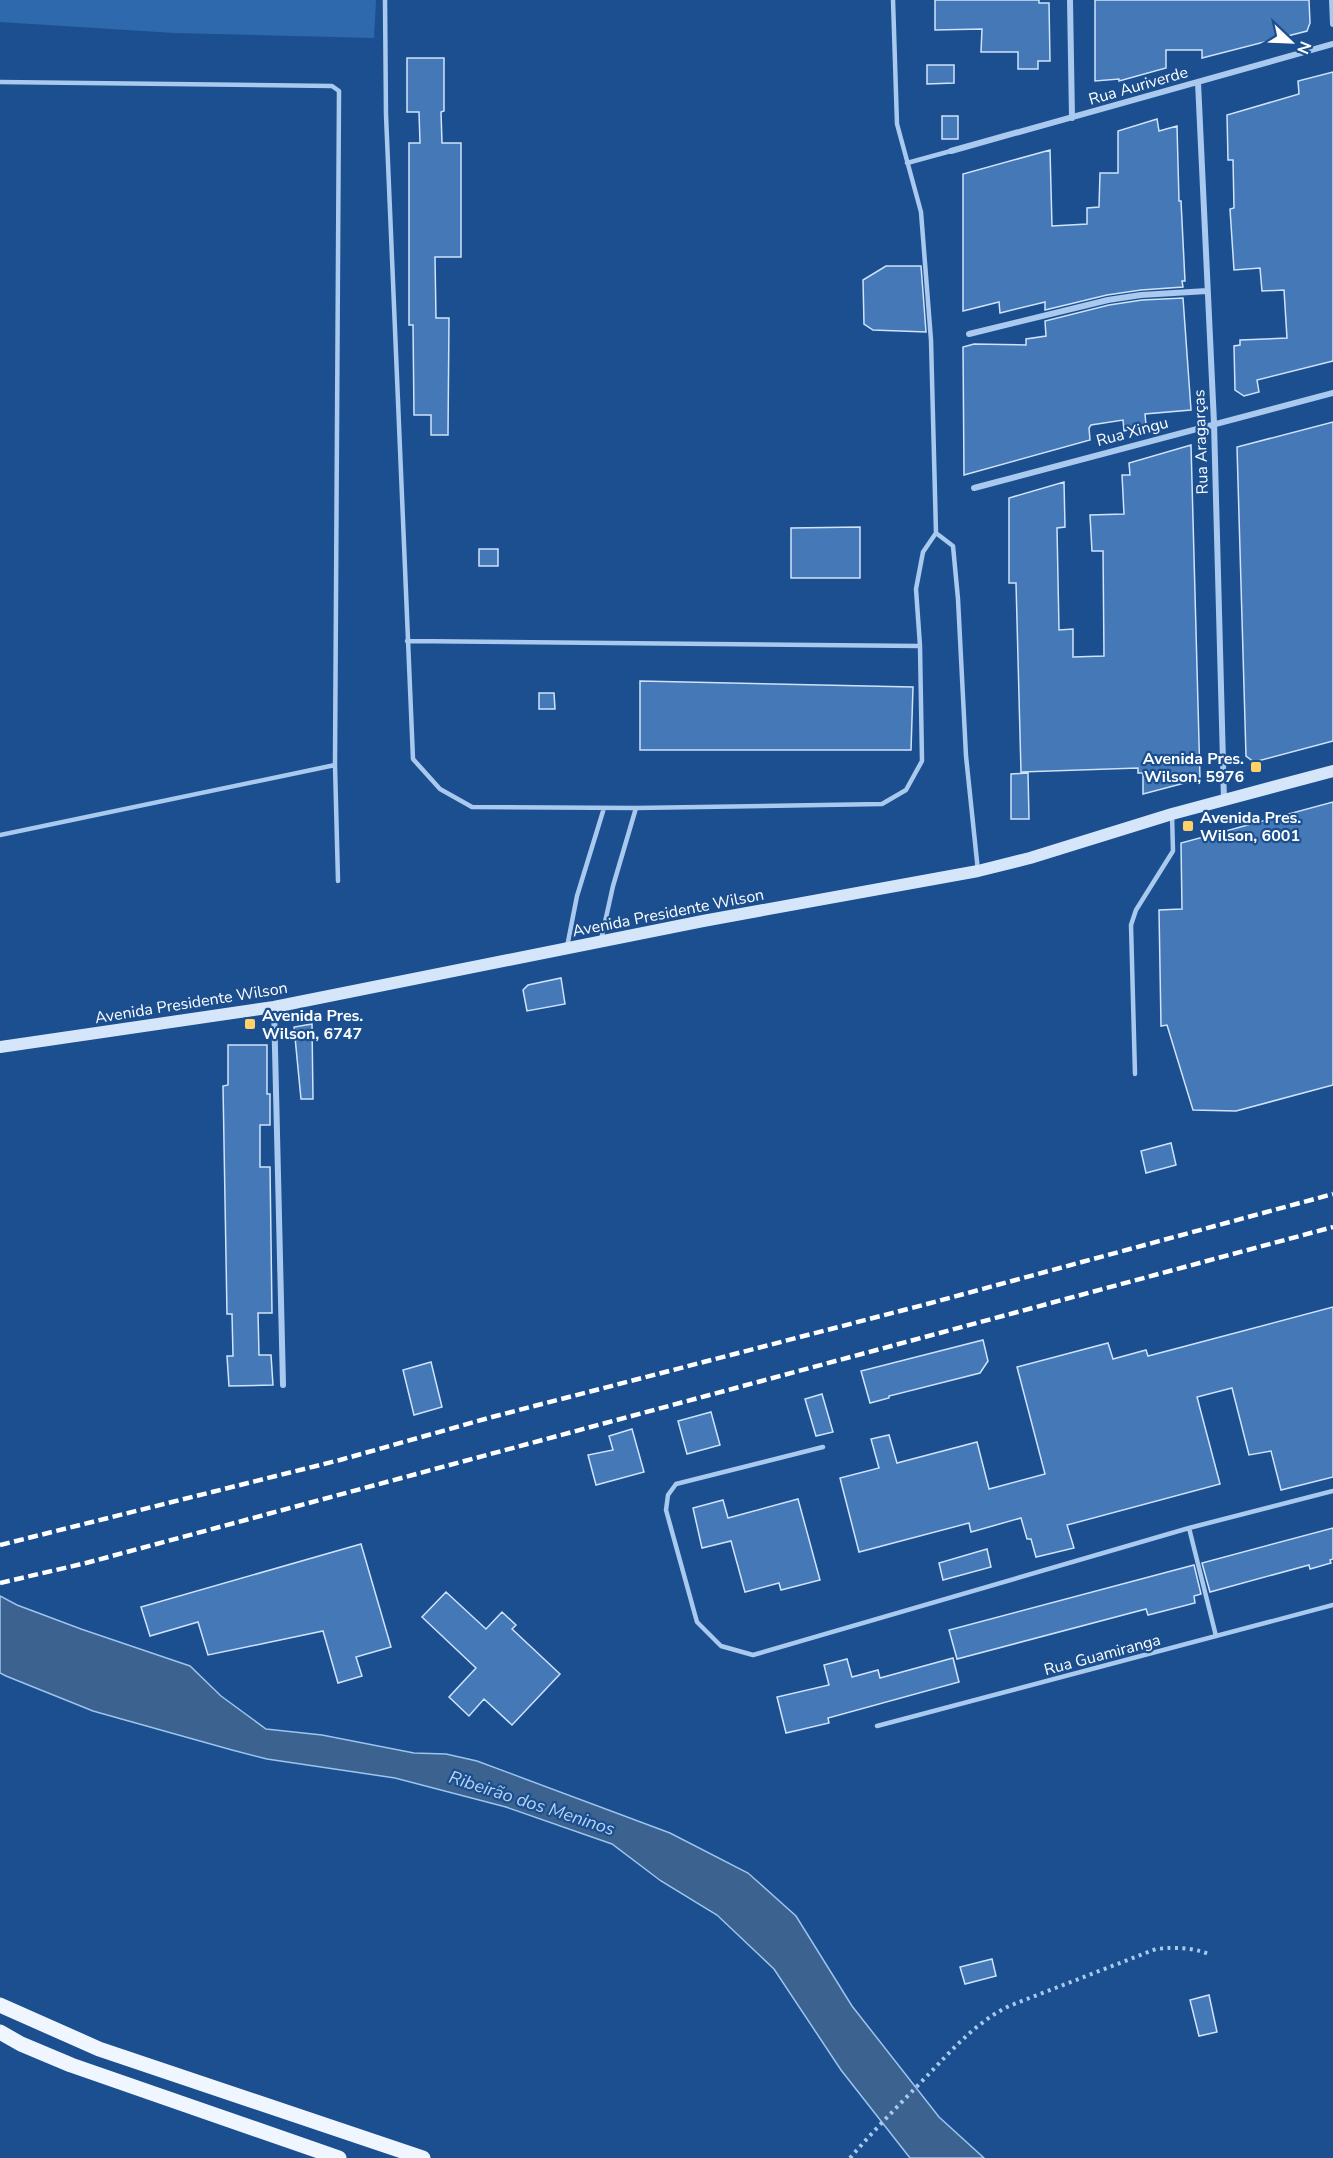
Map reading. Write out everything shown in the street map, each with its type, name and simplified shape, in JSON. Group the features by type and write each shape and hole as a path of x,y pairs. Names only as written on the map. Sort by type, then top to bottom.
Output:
{"main road":[{"name":"Avenida Presidente Wilson","path":"0,1047 274,1008 703,921 978,871 1030,858 1172,814 1333,771"},
{"path":"0,2005 99,2049 413,2157"},
{"path":"0,2032 21,2044 71,2065 339,2158"}],"street":[{"path":"1070,0 1072,118"},
{"path":"1332,0 1333,24"},
{"name":"Rua Auriverde","path":"951,151 1333,44"},
{"name":"Rua Aragarças","path":"1198,82 1214,423 1224,800"},
{"path":"969,334 1108,300 1140,295 1207,291"},
{"name":"Rua Xingu","path":"974,488 1333,393"},
{"path":"274,1008 283,1385"}],"lane":[{"path":"385,0 386,115 413,759 440,789 472,807 604,808 882,804 906,790 922,761 920,646 916,589 923,552 936,533 931,340 921,212 897,124 893,0"},
{"path":"0,82 332,86 339,92 335,765 338,881"},
{"path":"907,163 951,151"},
{"path":"936,533 953,546 966,756 978,871"},
{"path":"407,641 920,646"},
{"path":"0,835 335,765"},
{"path":"567,949 577,896 604,808"},
{"path":"600,942 613,886 636,808"},
{"path":"1135,1074 1131,925 1136,910 1173,851 1172,814"},
{"path":"823,1448 676,1484 668,1495 666,1510 697,1622 721,1646 753,1655 1189,1528 1333,1491"},
{"path":"1189,1528 1216,1636"},
{"name":"Rua Guamiranga","path":"877,1726 1333,1605"}],"path":[{"path":"850,2158 868,2136 964,2038 989,2016 1009,2006 1156,1949 1181,1947 1197,1949 1211,1955"}],"shaded area":[{"path":"0,0 376,0 374,38 174,33 0,22"}],"water":[{"name":"Ribeirão dos Meninos","path":"0,1596 17,1605 81,1629 190,1666 221,1696 266,1729 322,1735 414,1753 446,1754 477,1761 670,1833 748,1873 796,1916 852,2006 939,2117 984,2158 910,2158 841,2070 774,1969 717,1915 661,1881 612,1844 506,1807 395,1778 267,1759 232,1750 93,1711 6,1676 0,1673"}],"building":[{"path":"935,0 1039,0 1039,3 1049,3 1050,61 1038,61 1038,69 1018,69 1018,52 981,52 982,29 935,30"},
{"path":"1095,0 1309,0 1310,23 1307,31 1202,58 1202,50 1166,50 1166,68 1119,81 1119,79 1095,81"},
{"path":"407,58 444,58 442,143 461,143 461,257 435,257 436,318 449,318 448,435 431,435 431,415 414,415 413,325 409,325 409,143 420,143 419,112 407,112"},
{"path":"927,65 954,65 954,83 927,84"},
{"path":"1333,72 1333,361 1257,380 1259,392 1244,396 1235,390 1234,346 1240,345 1240,340 1287,338 1284,290 1262,291 1260,268 1234,270 1230,209 1234,208 1233,160 1228,160 1227,115 1299,94 1298,81"},
{"path":"942,116 958,116 958,139 942,139"},
{"path":"1157,119 1159,131 1177,126 1179,201 1181,201 1185,281 1182,281 1183,287 1107,295 1045,310 1045,302 1000,313 999,302 963,311 963,174 1050,150 1052,226 1087,224 1087,208 1099,207 1100,173 1118,173 1118,131"},
{"path":"886,266 921,266 926,332 873,330 864,324 863,280"},
{"path":"1183,298 1191,410 1145,414 1146,425 1124,431 1123,420 1091,425 1090,440 964,475 963,347 974,344 1026,345 1026,339 1046,336 1045,321 1109,305 1142,300"},
{"path":"1333,422 1333,741 1254,762 1246,756 1237,447"},
{"path":"1191,445 1200,779 1143,794 1143,773 1138,773 1138,768 1021,772 1016,583 1009,583 1009,498 1064,482 1065,527 1057,528 1059,630 1073,629 1073,657 1104,656 1103,551 1092,551 1090,515 1124,514 1122,475 1130,475 1129,463"},
{"path":"860,527 860,578 791,578 791,528"},
{"path":"479,549 498,549 498,566 479,566"},
{"path":"640,681 913,687 911,750 640,750"},
{"path":"539,693 554,693 555,709 539,709"},
{"path":"1028,773 1029,819 1011,819 1011,774"},
{"path":"1333,802 1333,1085 1236,1111 1193,1110 1167,1025 1161,1026 1159,910 1182,909 1181,843"},
{"path":"561,978 565,1004 527,1011 523,990 528,985"},
{"path":"312,1024 313,1099 301,1099 294,1027"},
{"path":"228,1045 267,1045 267,1094 270,1094 270,1125 260,1125 260,1167 270,1167 272,1313 258,1313 259,1355 271,1355 273,1385 229,1386 227,1356 233,1356 232,1314 227,1314 223,1086 228,1085"},
{"path":"1171,1143 1176,1165 1146,1173 1141,1151"},
{"path":"1333,1307 1333,1477 1281,1490 1271,1451 1249,1455 1232,1388 1197,1397 1220,1484 1067,1525 1074,1548 1036,1557 1031,1539 1027,1539 1021,1518 971,1532 969,1523 859,1552 840,1478 879,1468 871,1439 889,1435 897,1463 977,1442 989,1489 1045,1474 1017,1367 1108,1343 1113,1359 1146,1350 1148,1356"},
{"path":"983,1340 988,1361 980,1373 870,1403 861,1371"},
{"path":"431,1362 442,1407 414,1415 403,1370"},
{"path":"822,1394 833,1432 816,1436 805,1399"},
{"path":"711,1412 720,1445 687,1454 678,1421"},
{"path":"632,1429 644,1472 596,1485 588,1455 613,1450 609,1436"},
{"path":"798,1499 820,1580 781,1590 779,1583 745,1592 731,1541 702,1548 693,1508 723,1500 728,1518"},
{"path":"1333,1528 1331,1563 1310,1569 1309,1565 1210,1592 1202,1563"},
{"path":"361,1544 391,1647 356,1657 362,1676 338,1683 323,1631 208,1655 198,1622 150,1636 141,1607"},
{"path":"987,1549 991,1567 943,1580 939,1563"},
{"path":"1194,1565 1201,1594 1194,1596 1195,1603 1148,1615 1146,1609 957,1659 949,1630"},
{"path":"446,1592 486,1629 502,1612 516,1625 512,1629 560,1674 512,1725 484,1699 469,1716 449,1697 476,1668 422,1617"},
{"path":"953,1658 959,1682 828,1718 829,1723 786,1733 777,1697 829,1685 824,1665 847,1659 852,1677 878,1670 880,1678"},
{"path":"992,1959 996,1976 965,1984 960,1967"},
{"path":"1209,1995 1217,2032 1199,2036 1190,2000"}],"railway":[{"path":"0,1545 340,1460 492,1417 927,1304 1333,1194"},
{"path":"0,1583 86,1563 1333,1227"}],"place":[{"name":"Avenida Pres. Wilson, 5976","path":"1256,767"},
{"name":"Avenida Pres. Wilson, 6001","path":"1188,826"},
{"name":"Avenida Pres. Wilson, 6747","path":"250,1024"}]}
